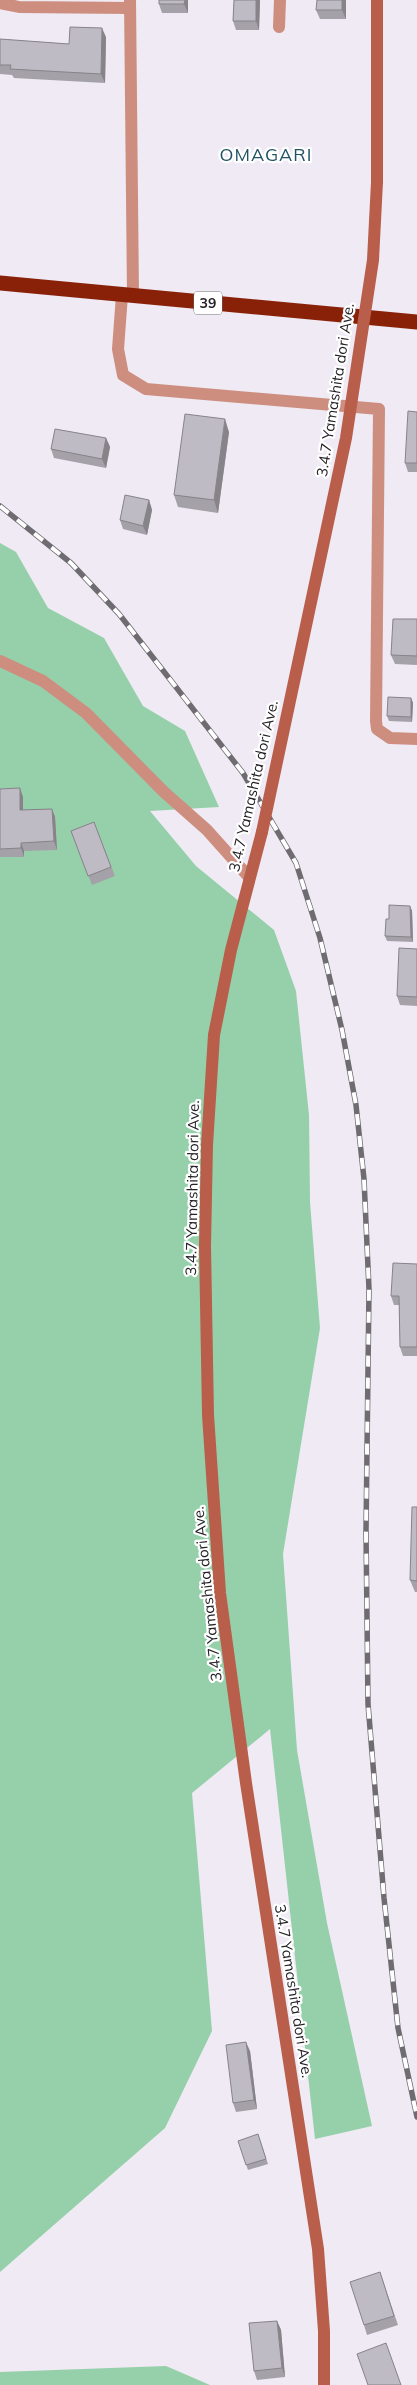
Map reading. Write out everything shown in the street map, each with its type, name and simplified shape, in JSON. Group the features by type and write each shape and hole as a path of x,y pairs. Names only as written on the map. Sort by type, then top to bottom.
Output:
{"highway":[{"name":"39","path":"0,283 417,322"}],"street":[{"path":"279,27 280,0"},
{"name":"3.4.7 Yamashita dori Ave.","path":"324,2385 324,2331 318,2249 246,1783 220,1593 208,1415 205,1246 207,1145 214,1035 248,876 262,832 346,438 372,260 377,182 377,0"},
{"path":"0,3 19,7 130,4 128,296 118,349 122,375 146,389 379,410 377,730 390,738 417,739"},
{"path":"0,661 43,681 86,713 157,786 207,830 248,876"}],"green space":[{"path":"0,543 16,552 48,608 104,638 143,706 185,731 219,807 150,811 196,866 274,930 296,991 309,1115 310,1202 320,1328 283,1554 297,1750 327,1923 372,2126 315,2139 270,1729 192,1793 212,2031 165,2128 0,2272"},
{"path":"166,2366 210,2385 0,2385 0,2372"}],"building":[{"path":"159,0 185,0 184,4 159,4"},
{"path":"234,0 256,0 256,21 233,21"},
{"path":"317,0 342,0 342,10 316,10"},
{"path":"70,27 102,28 101,74 10,69 11,65 0,65 0,39 69,44"},
{"path":"408,411 417,412 417,463 405,463"},
{"path":"185,414 225,419 214,500 174,495"},
{"path":"55,429 106,438 102,459 51,449"},
{"path":"125,495 149,500 143,526 120,520"},
{"path":"393,619 417,619 417,656 391,655"},
{"path":"388,697 411,698 411,717 387,716"},
{"path":"20,788 20,810 52,809 54,841 21,843 21,848 0,849 0,789"},
{"path":"94,822 111,867 88,876 71,831"},
{"path":"389,905 410,906 411,937 385,936 386,919 389,919"},
{"path":"399,948 417,949 417,997 397,996"},
{"path":"393,1263 417,1264 417,1347 400,1347 399,1296 391,1296"},
{"path":"412,1507 417,1507 417,1581 410,1580"},
{"path":"246,2042 254,2100 233,2103 226,2045"},
{"path":"258,2134 266,2159 246,2165 238,2141"},
{"path":"380,2272 394,2316 364,2325 350,2282"},
{"path":"277,2321 282,2368 254,2371 249,2323"},
{"path":"386,2343 401,2385 368,2385 357,2354"}],"railway":[{"path":"0,506 71,563 119,614 243,773 296,863 320,938 342,1030 356,1105 364,1179 369,1289 366,1532 368,1704 384,1898 398,2028 417,2117"}],"district":[{"name":"OMAGARI","path":"266,154"}]}
